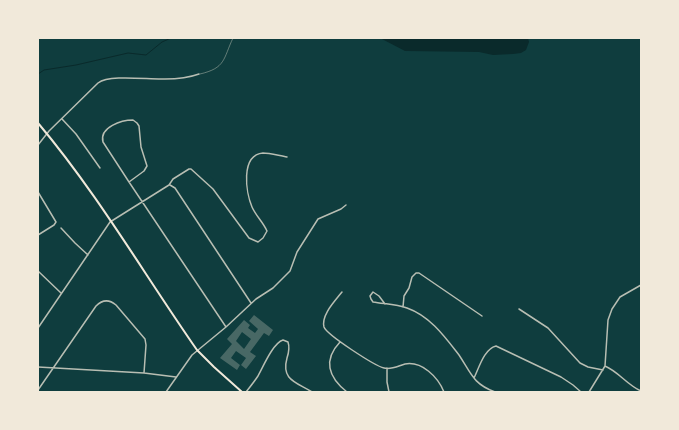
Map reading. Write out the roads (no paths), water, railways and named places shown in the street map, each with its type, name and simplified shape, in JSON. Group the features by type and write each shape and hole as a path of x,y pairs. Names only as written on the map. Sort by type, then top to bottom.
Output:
{"main road":[{"path":"38,123 62,152 197,350 242,392"}],"street":[{"path":"38,145 47,133 98,83 104,80 182,78 199,74"},
{"path":"62,119 76,134 100,168"},
{"path":"129,182 144,171 147,166 141,147 139,126 136,122 131,120 122,121 113,125 103,133 103,142 129,182 226,327"},
{"path":"38,328 110,222 169,185 173,179 185,170 191,169 214,188 249,238 258,242 263,238 267,231 251,205 246,180 250,162 255,155 263,153 287,157"},
{"path":"169,185 174,188 252,303"},
{"path":"38,192 56,219 54,225 38,235"},
{"path":"641,200 641,209"},
{"path":"166,392 197,350 226,327 252,303 273,288 290,271 297,252 318,219 321,216 337,211 346,205"},
{"path":"61,228 88,255"},
{"path":"38,271 61,293"},
{"path":"403,307 404,296 409,288 412,277 414,274 419,273 482,316"},
{"path":"589,392 605,366 608,320 612,309 620,297 641,286"},
{"path":"342,292 326,313 324,325 326,330 340,342 381,367 387,368 408,364 418,366 428,371 436,378 444,392"},
{"path":"385,304 376,293 373,292 371,294 370,296 373,302 385,304 403,307 420,314 434,325 474,378 482,386 495,392"},
{"path":"38,390 96,306 100,302 106,301 116,305 144,337 146,345 144,373"},
{"path":"519,309 548,328 580,363 588,367 603,370"},
{"path":"246,392 275,347 280,341 283,340 288,342 289,348 285,364 286,373 294,382 312,392"},
{"path":"340,342 331,352 329,365 335,380 347,392"},
{"path":"474,378 486,353 490,348 496,346 562,377 581,392"},
{"path":"605,366 641,392"},
{"path":"38,367 144,373 176,377"},
{"path":"387,368 389,392"}],"lane":[{"path":"199,74 210,72 219,66 233,38"}],"water":[{"path":"380,38 528,38 529,42 526,50 521,53 493,55 479,52 405,51"}],"waterway":[{"path":"38,74 44,70 76,65 128,53 146,55 162,42 171,38"}]}
